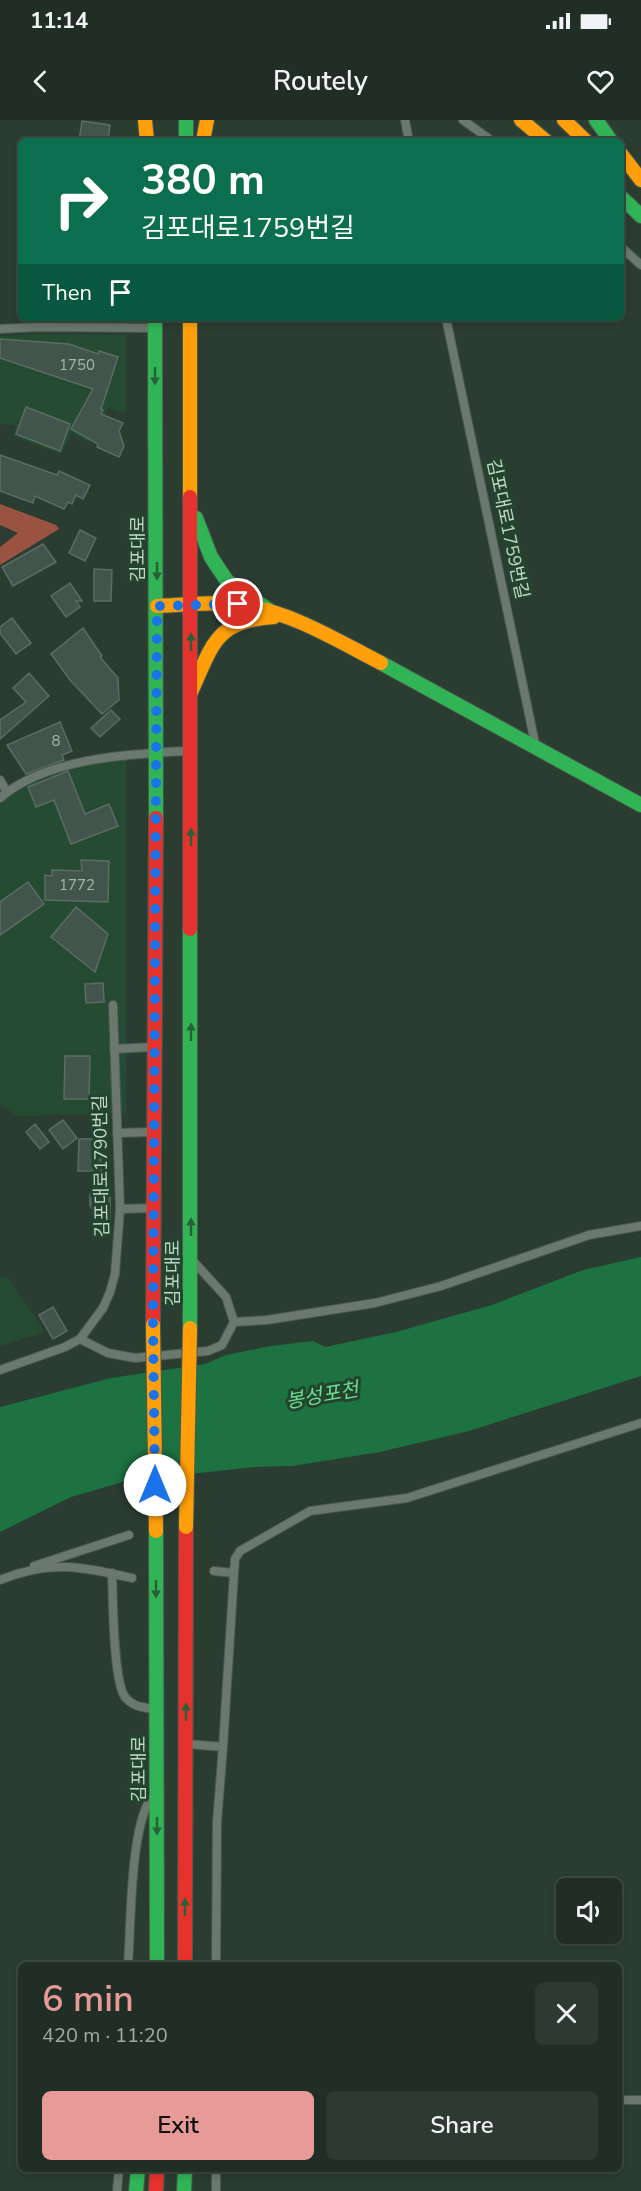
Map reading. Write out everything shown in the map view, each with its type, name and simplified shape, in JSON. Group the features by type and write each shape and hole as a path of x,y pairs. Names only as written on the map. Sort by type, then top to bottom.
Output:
{"main road":[{"path":"145,120 147,138"},
{"path":"157,120 157,138"},
{"path":"186,120 186,138"},
{"path":"204,138 207,120"},
{"path":"521,120 542,138"},
{"path":"539,120 558,138"},
{"path":"564,120 583,138"},
{"path":"596,120 609,138"},
{"path":"624,158 641,180"},
{"path":"624,177 641,193"},
{"path":"624,200 641,217"},
{"path":"624,204 641,217"},
{"name":"김포대로","path":"186,1744 190,1257 173,879 156,752 157,606 174,529 191,505 190,321"},
{"name":"김포대로","path":"155,323 174,529 192,605 191,751 173,879 155,1047 153,1325 158,1962"},
{"path":"191,505 211,557 219,570 237,589 269,610"},
{"path":"157,606 238,604 269,610 310,626 641,805"},
{"path":"191,692 209,652 227,629 246,620 284,616"},
{"path":"185,1962 186,1744"},
{"path":"136,2191 138,2172"},
{"path":"156,2191 157,2172"},
{"path":"184,2172 184,2191"}],"lane":[{"path":"136,120 141,138"},
{"path":"405,120 408,138"},
{"path":"464,120 488,138"},
{"path":"624,251 641,265"},
{"name":"김포대로1759번길","path":"447,321 536,747"},
{"path":"0,329 155,323"},
{"path":"0,798 34,777 67,766 104,758 156,752 191,751"},
{"path":"0,780 7,792"},
{"name":"김포대로1790번길","path":"0,1370 65,1347 80,1339 103,1308 110,1292 115,1274 120,1209 113,1005"},
{"path":"114,1049 155,1047"},
{"path":"117,1133 154,1132"},
{"path":"120,1209 154,1208"},
{"path":"234,1322 267,1320 375,1303 441,1286 589,1235 641,1226"},
{"path":"80,1339 108,1353 135,1358 208,1351 222,1345 234,1322 231,1306 226,1297 190,1257"},
{"path":"216,1962 217,1822 235,1559 240,1551 310,1511 407,1497 641,1423"},
{"path":"0,1580 129,1535"},
{"path":"21,1571 78,1566 132,1578"},
{"path":"214,1571 234,1573"},
{"path":"112,1573 118,1674 124,1695 134,1706 156,1710"},
{"path":"186,1744 223,1747"},
{"path":"128,1962 136,1846 144,1811 157,1789"},
{"path":"622,2100 641,2100"},
{"path":"117,2191 119,2172"},
{"path":"216,2172 216,2191"}],"shaded area":[{"path":"126,335 126,414 109,408 90,443 72,433 61,454 13,436 16,426 0,423 0,336"},
{"path":"0,504 56,525 59,529 0,565 0,547 18,533 0,525"},
{"path":"126,760 126,1113 18,1116 0,1104 0,802 14,791 59,772 106,761"},
{"path":"0,1276 7,1277 43,1329 42,1333 0,1346"}],"water":[{"name":"봉성포천","path":"641,1257 641,1376 469,1431 380,1452 292,1466 254,1467 126,1481 71,1497 0,1532 0,1407 111,1378 205,1364 226,1355 271,1346 313,1341 325,1347 396,1332 492,1305 583,1270"}],"building":[{"path":"82,121 110,125 108,138 79,138"},
{"path":"0,339 69,344 98,354 99,351 118,357 101,414 123,423 119,431 124,446 119,457 97,447 98,444 71,429 93,389 0,358"},
{"path":"26,407 70,424 60,451 16,434"},
{"path":"0,455 57,475 59,471 90,485 83,499 76,495 72,504 68,502 64,509 35,496 33,503 0,491"},
{"path":"80,530 96,538 85,561 69,553"},
{"path":"43,544 56,562 13,586 2,567"},
{"path":"94,569 112,570 111,601 94,601"},
{"path":"70,583 82,601 76,601 80,607 66,617 51,596"},
{"path":"12,618 31,643 16,654 0,633 0,627"},
{"path":"83,628 102,656 100,657 118,678 119,700 102,714 70,680 51,654"},
{"path":"29,673 49,696 0,739 0,720 26,702 13,688"},
{"path":"111,710 120,719 100,737 91,728"},
{"path":"60,722 72,751 62,755 64,760 26,774 7,745"},
{"path":"68,771 85,814 109,804 118,826 71,844 54,800 36,807 28,787"},
{"path":"81,860 109,861 108,902 45,900 45,875 52,876 52,870 82,871"},
{"path":"28,882 44,904 0,935 0,902"},
{"path":"76,907 108,934 95,972 51,937"},
{"path":"103,983 104,1002 86,1003 85,984"},
{"path":"65,1056 90,1056 89,1099 64,1099"},
{"path":"63,1120 77,1138 63,1149 49,1130"},
{"path":"35,1124 49,1142 40,1149 26,1132"},
{"path":"79,1139 101,1139 101,1171 78,1171"},
{"path":"90,1194 110,1194 110,1221 97,1221 90,1205"},
{"path":"53,1307 67,1331 53,1339 39,1315"}],"traffic: fast":[{"path":"186,120 186,138"},
{"path":"596,120 609,138"},
{"path":"624,200 641,216"},
{"path":"155,321 156,818"},
{"path":"196,518 211,557 227,581 269,610"},
{"path":"381,663 641,805"},
{"path":"190,929 190,1328"},
{"path":"156,1531 157,1962"},
{"path":"136,2191 138,2172"},
{"path":"184,2191 185,2172"}],"traffic: slow":[{"path":"145,120 147,138"},
{"path":"204,138 207,120"},
{"path":"521,120 542,138"},
{"path":"564,120 583,138"},
{"path":"624,158 641,180"},
{"path":"190,321 190,497"},
{"path":"157,606 220,603 260,609 296,620 381,663"},
{"path":"191,692 211,648 219,638 239,624 254,619 274,617"},
{"path":"153,1325 156,1531"},
{"path":"186,1527 190,1328"}],"traffic: jam":[{"path":"190,497 190,929"},
{"path":"153,1325 156,818"},
{"path":"185,1962 186,1527"},
{"path":"156,2191 157,2172"}],"route":[{"path":"155,1485 153,1325 157,606 238,604"}]}
